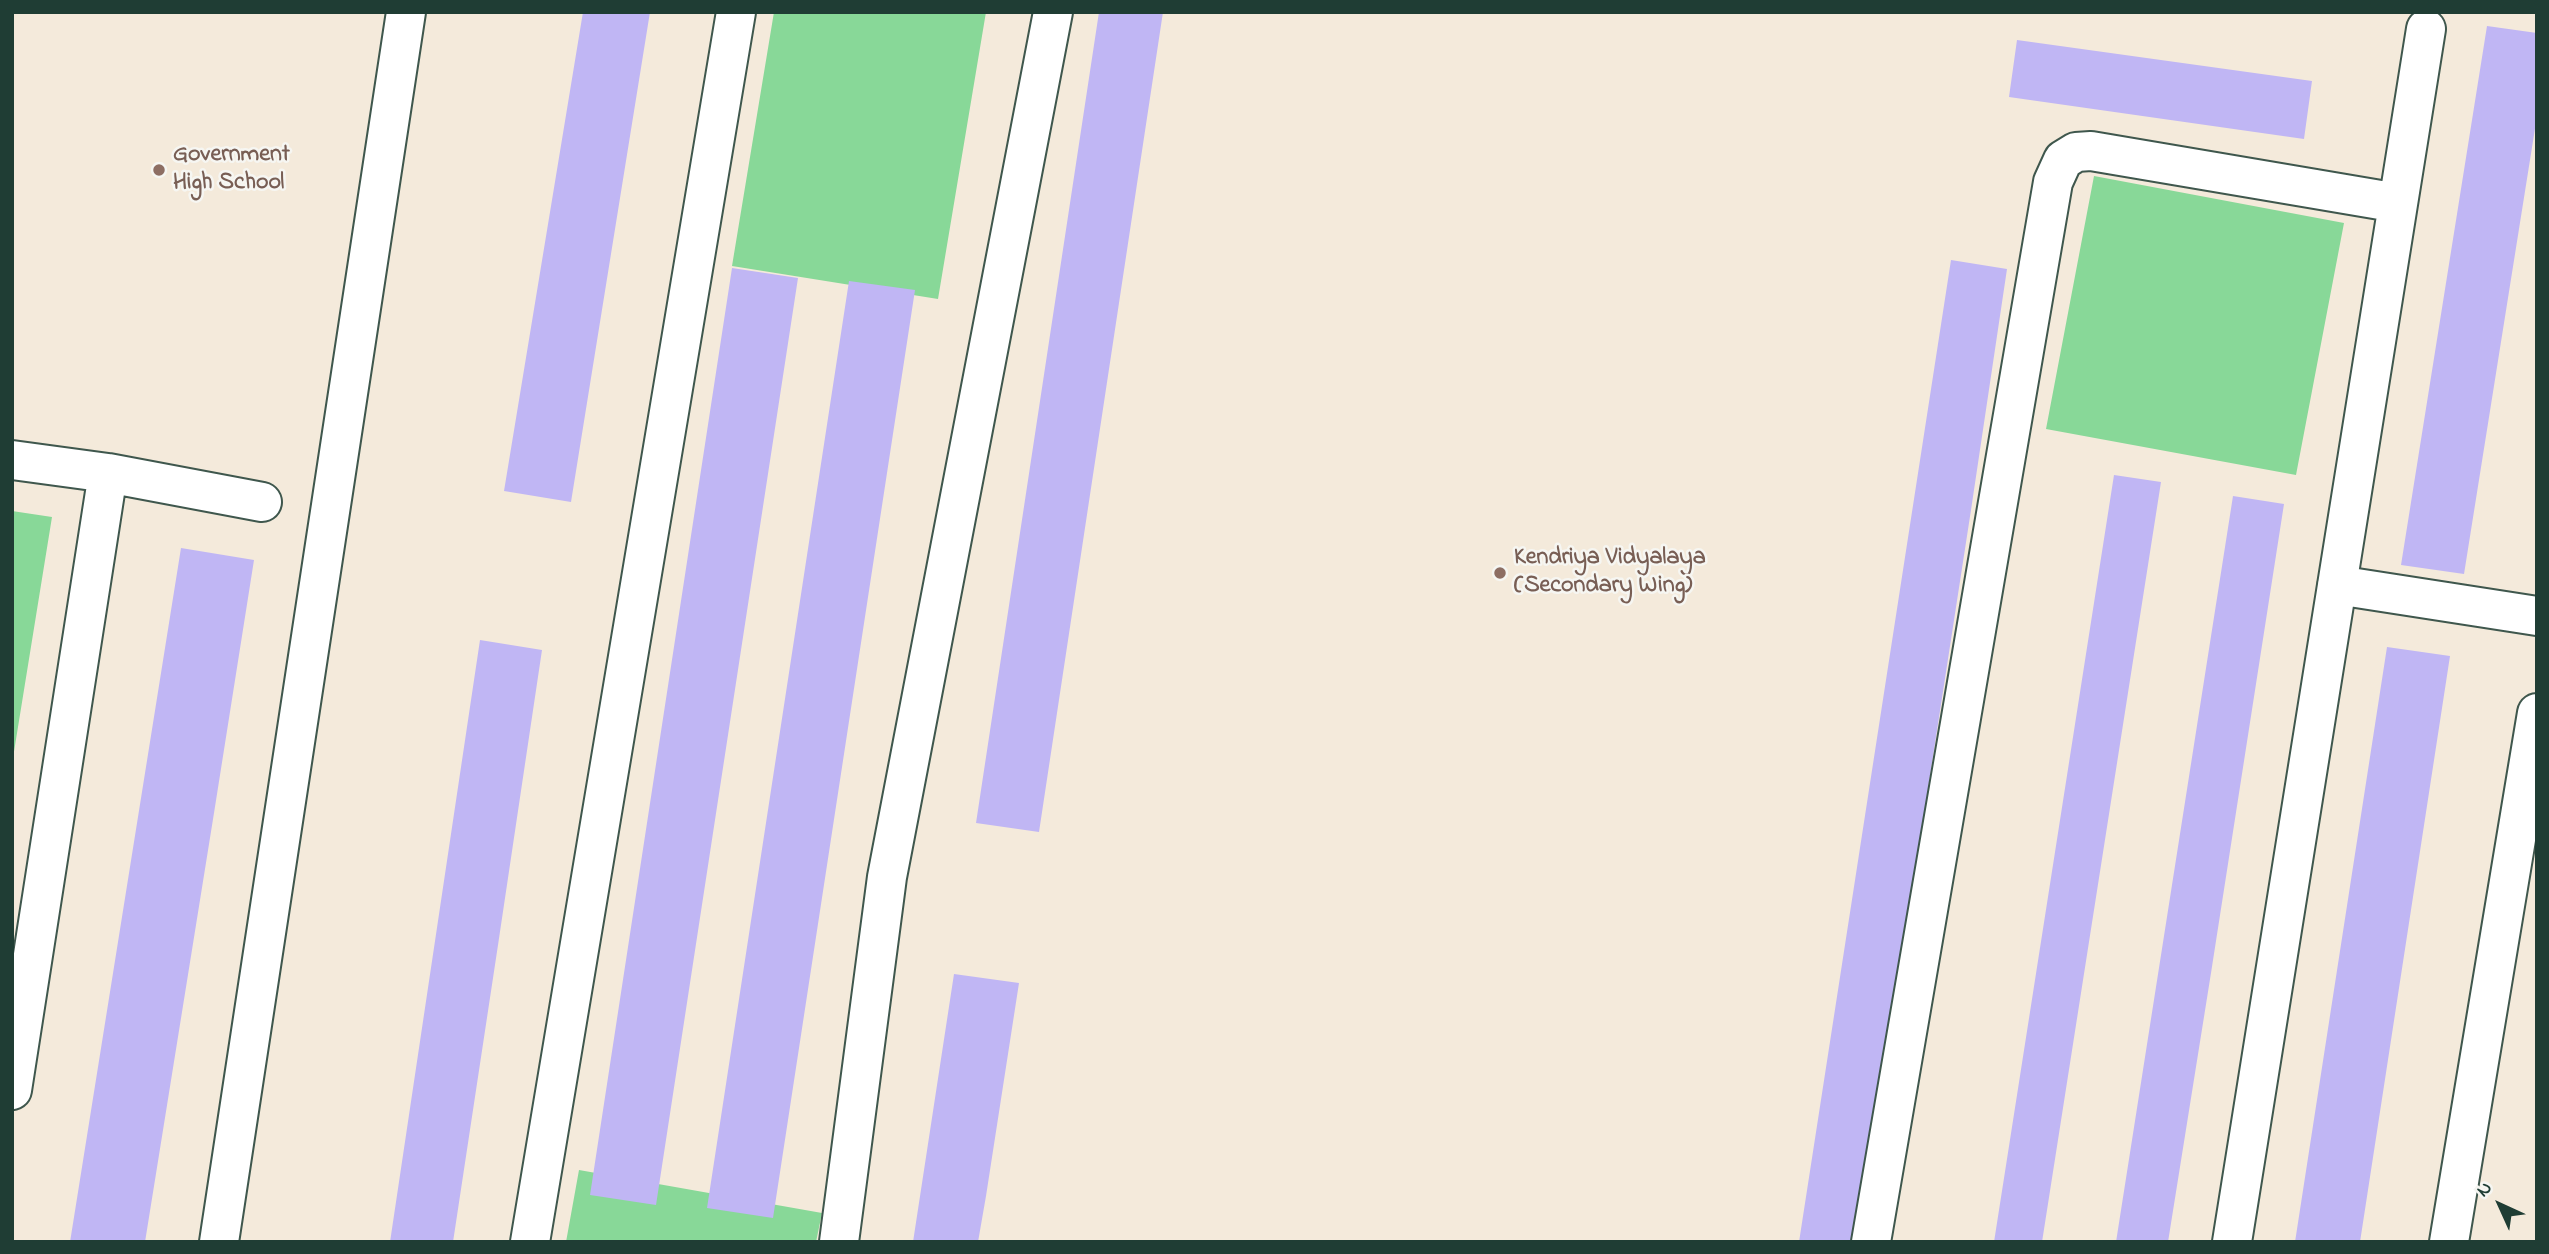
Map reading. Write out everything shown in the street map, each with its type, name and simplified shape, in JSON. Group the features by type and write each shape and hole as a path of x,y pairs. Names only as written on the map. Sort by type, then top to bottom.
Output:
{"street":[{"path":"219,1242 406,12"},
{"path":"530,1242 736,12"},
{"path":"839,1242 887,877 1053,12"},
{"path":"2232,1242 2427,29"},
{"path":"1871,1242 2050,196 2063,160 2076,152 2091,151 2398,203"},
{"path":"12,460 108,473 262,502"},
{"path":"12,1090 108,473"},
{"path":"2337,585 2537,616"},
{"path":"2449,1242 2537,713"}],"green space":[{"path":"774,12 986,12 938,299 732,266"},
{"path":"2094,176 2344,223 2296,475 2046,429"},
{"path":"12,511 52,517 12,764"},
{"path":"579,1170 822,1213 816,1242 566,1242"}],"building":[{"path":"583,12 650,12 571,502 504,491"},
{"path":"1099,12 1163,12 1039,832 976,823"},
{"path":"2487,26 2537,33 2537,116 2464,574 2401,565"},
{"path":"2017,40 2312,81 2304,139 2009,97"},
{"path":"1951,260 2007,269 1858,1242 1799,1242"},
{"path":"732,268 798,278 656,1205 590,1195"},
{"path":"849,281 915,290 773,1218 707,1208"},
{"path":"2114,475 2161,482 2042,1242 1994,1242"},
{"path":"2233,496 2284,504 2211,973 2168,1242 2116,1242"},
{"path":"181,548 254,560 214,813 145,1242 70,1242"},
{"path":"480,640 542,650 498,945 453,1242 390,1242"},
{"path":"2387,647 2450,656 2360,1242 2295,1242"},
{"path":"954,974 1019,983 978,1242 913,1242"}],"place":[{"name":"Government High School","path":"159,170"},
{"name":"Kendriya Vidyalaya (Secondary Wing)","path":"1500,573"}]}
